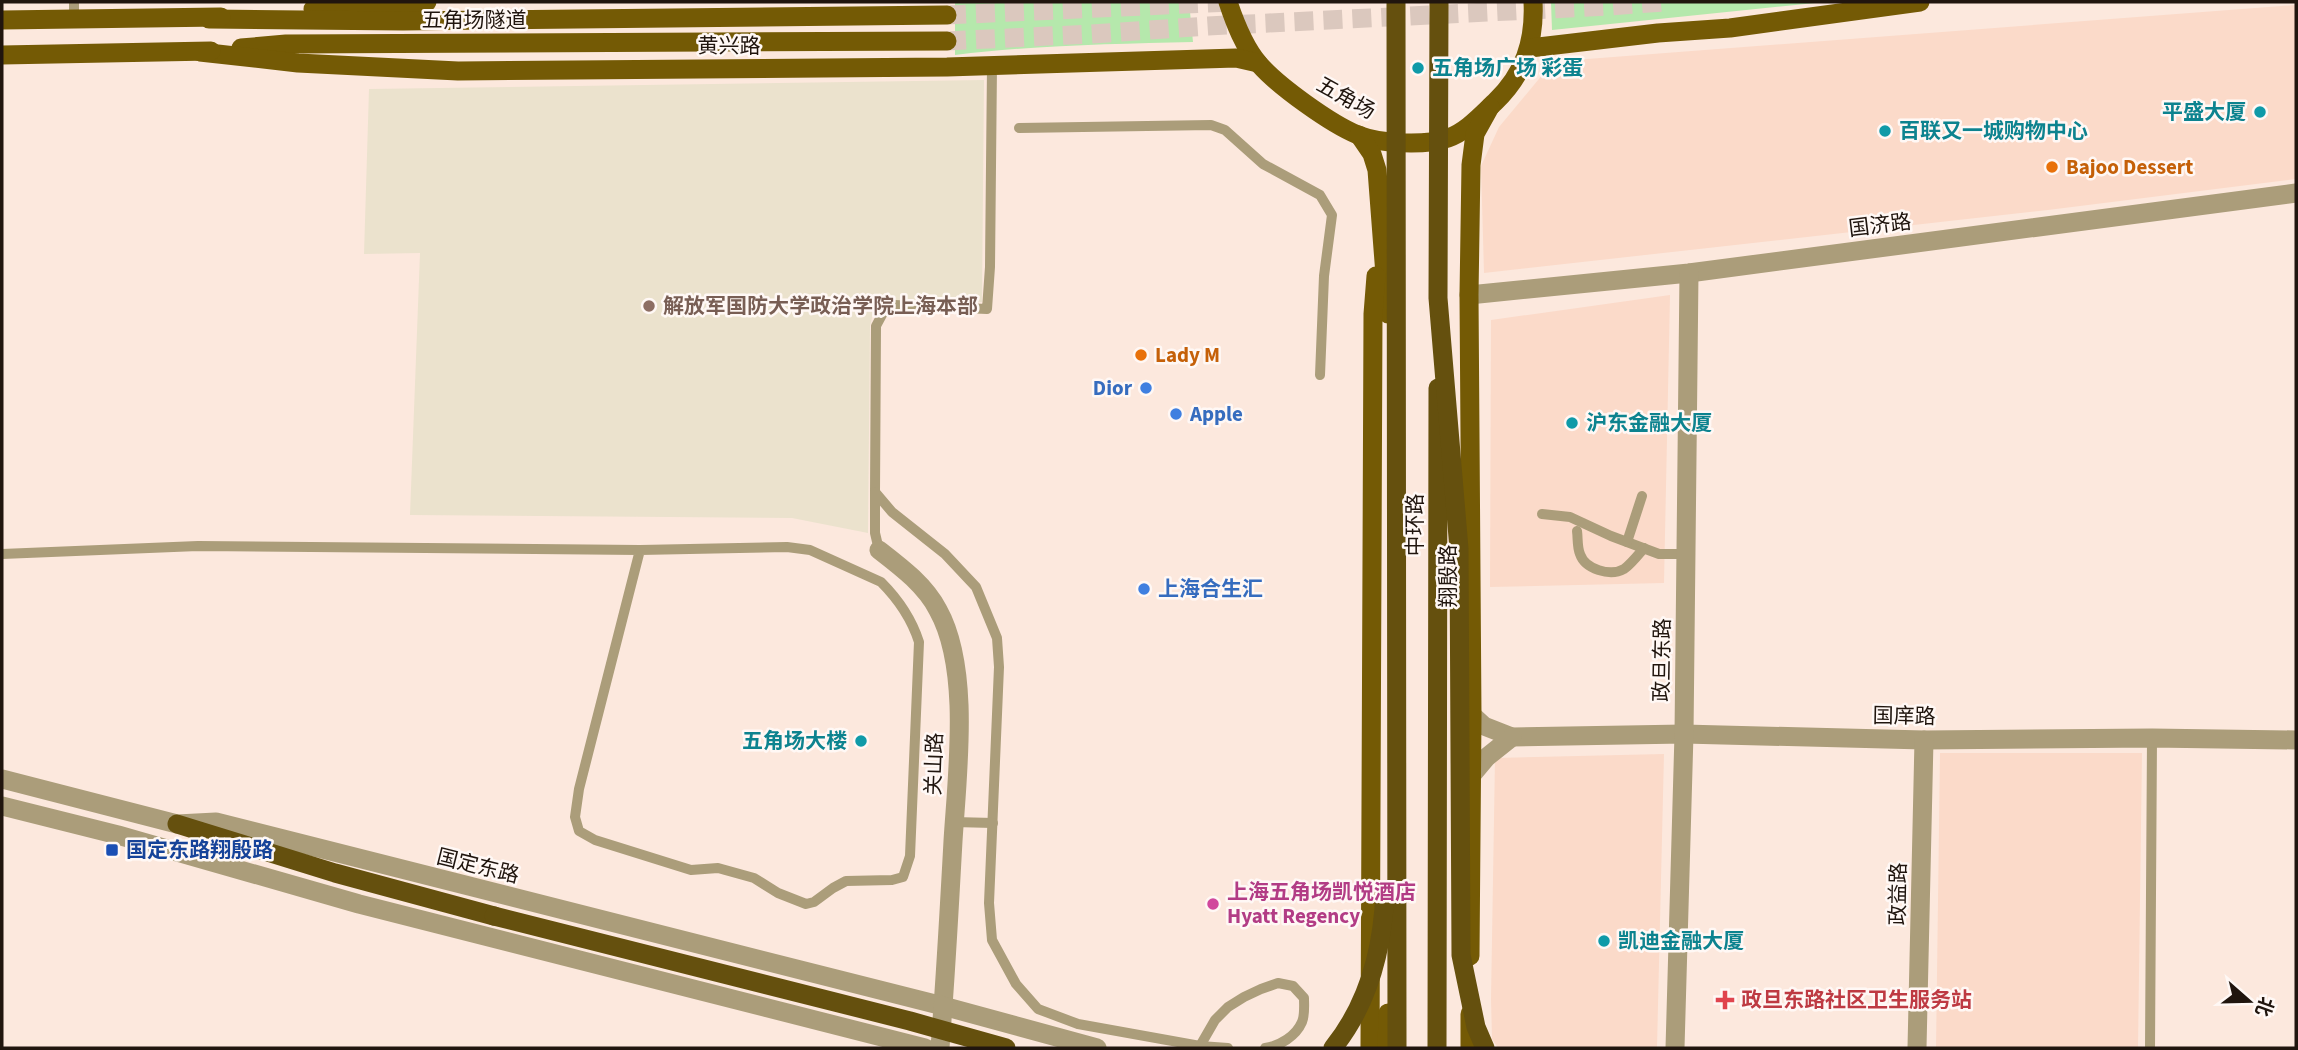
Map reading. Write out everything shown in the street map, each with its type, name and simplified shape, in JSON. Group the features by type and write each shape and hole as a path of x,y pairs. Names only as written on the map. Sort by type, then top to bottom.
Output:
{"highway":[{"name":"中环路","path":"1396,2 1397,1048"},
{"name":"中环路","path":"1437,1048 1439,2"},
{"path":"1438,298 1459,550 1461,955 1476,1027 1485,1048"},
{"path":"1333,1048 1352,1021 1364,997 1381,944 1384,912 1386,563 1396,299"},
{"path":"177,824 335,873 494,916 910,1021 1006,1048"}],"main road":[{"name":"五角场","path":"1228,2 1244,41 1258,63 1308,106 1359,135 1397,142 1448,138 1464,129 1506,91 1520,72 1530,48 1533,2"},
{"path":"1530,48 1658,33 1730,28 1920,2"},
{"path":"2,20 74,10 209,19 342,6 417,3"},
{"name":"五角场隧道","path":"209,19 403,21 947,15"},
{"name":"五角场隧道","path":"2,55 200,52 286,44 947,41"},
{"name":"黄兴路","path":"200,52 298,63 458,71 992,66 1236,58 1258,63"},
{"name":"翔殷路","path":"1470,1048 1471,155 1475,134 1490,107"},
{"path":"1359,135 1377,170 1388,313 1392,490 1392,819 1387,1048"},
{"path":"1370,1048 1373,314 1381,205"}],"street":[{"name":"国济路","path":"1469,295 1689,272 2296,193"},
{"name":"政旦东路","path":"1675,1048 1684,734 1689,272"},
{"name":"关山路","path":"879,550 920,585 939,611 954,654 959,706 940,1048"},
{"name":"国庠路","path":"1472,715 1484,726 1512,737 1684,734 1924,740 2296,740"},
{"path":"1471,776 1487,757 1512,737"},
{"name":"政益路","path":"1917,1048 1924,740"},
{"name":"国定东路","path":"2,779 177,824 216,822 943,1006 1097,1048"},
{"path":"2,806 118,835 359,904 925,1048"}],"lane":[{"path":"879,550 875,533 876,326 883,313 895,306 987,309 990,267 992,66"},
{"path":"1019,128 1211,125 1225,130 1263,164 1320,195 1332,215 1324,276 1320,375"},
{"path":"875,492 891,512 945,554 976,587 996,638 999,667 989,903 992,940 1016,984 1038,1009 1078,1024 1163,1044 1228,1048"},
{"path":"1627,542 1642,496"},
{"path":"1542,514 1570,517 1659,554 1686,554"},
{"path":"1577,531 1579,553 1584,562 1606,572 1625,568 1644,548"},
{"path":"2,554 198,546 639,550 787,547 810,551 881,582 915,629 919,642 910,856 904,877 846,881 814,902 806,904 778,893 754,878 718,869 691,870 595,840 579,831 575,817 579,789 639,550"},
{"path":"2150,1048 2152,738"},
{"path":"954,822 993,822"},
{"path":"1200,1046 1215,1020 1244,997 1278,983 1293,986 1304,998 1303,1021 1290,1038 1265,1048"}],"shaded area":[{"name":"百联又一城购物中心","path":"2296,5 2296,179 2048,210 1484,273 1481,166 1499,127 1543,74 1574,60"},
{"name":"解放军国防大学政治学院上海本部","path":"984,80 982,302 891,300 874,310 870,326 868,533 792,518 410,515 420,253 364,254 369,89"},
{"path":"1670,295 1664,583 1490,587 1491,320"},
{"path":"1940,753 2142,753 2138,1048 1936,1048"},
{"path":"1664,754 1657,1048 1498,1048 1492,1039 1491,999 1495,758"}],"green space":[{"path":"955,2 1189,2 1193,42 1044,47 955,55"},
{"path":"1551,2 1825,2 1552,30"}],"tunnel":[{"path":"947,15 1230,2"},
{"path":"947,41 1663,2"}],"place":[{"name":"五角场广场 彩蛋","path":"1418,68"},
{"name":"平盛大厦","path":"2260,112"},
{"name":"百联又一城购物中心","path":"1885,131"},
{"name":"Bajoo Dessert","path":"2052,167"},
{"name":"解放军国防大学政治学院上海本部","path":"649,306"},
{"name":"Lady M","path":"1141,355"},
{"name":"Dior","path":"1146,388"},
{"name":"Apple","path":"1176,414"},
{"name":"沪东金融大厦","path":"1572,423"},
{"name":"上海合生汇","path":"1144,589"},
{"name":"五角场大楼","path":"861,741"},
{"name":"国定东路翔殷路","path":"112,850"},
{"name":"上海五角场凯悦酒店 Hyatt Regency","path":"1213,904"},
{"name":"凯迪金融大厦","path":"1604,941"},
{"name":"政旦东路社区卫生服务站","path":"1725,1000"}]}
